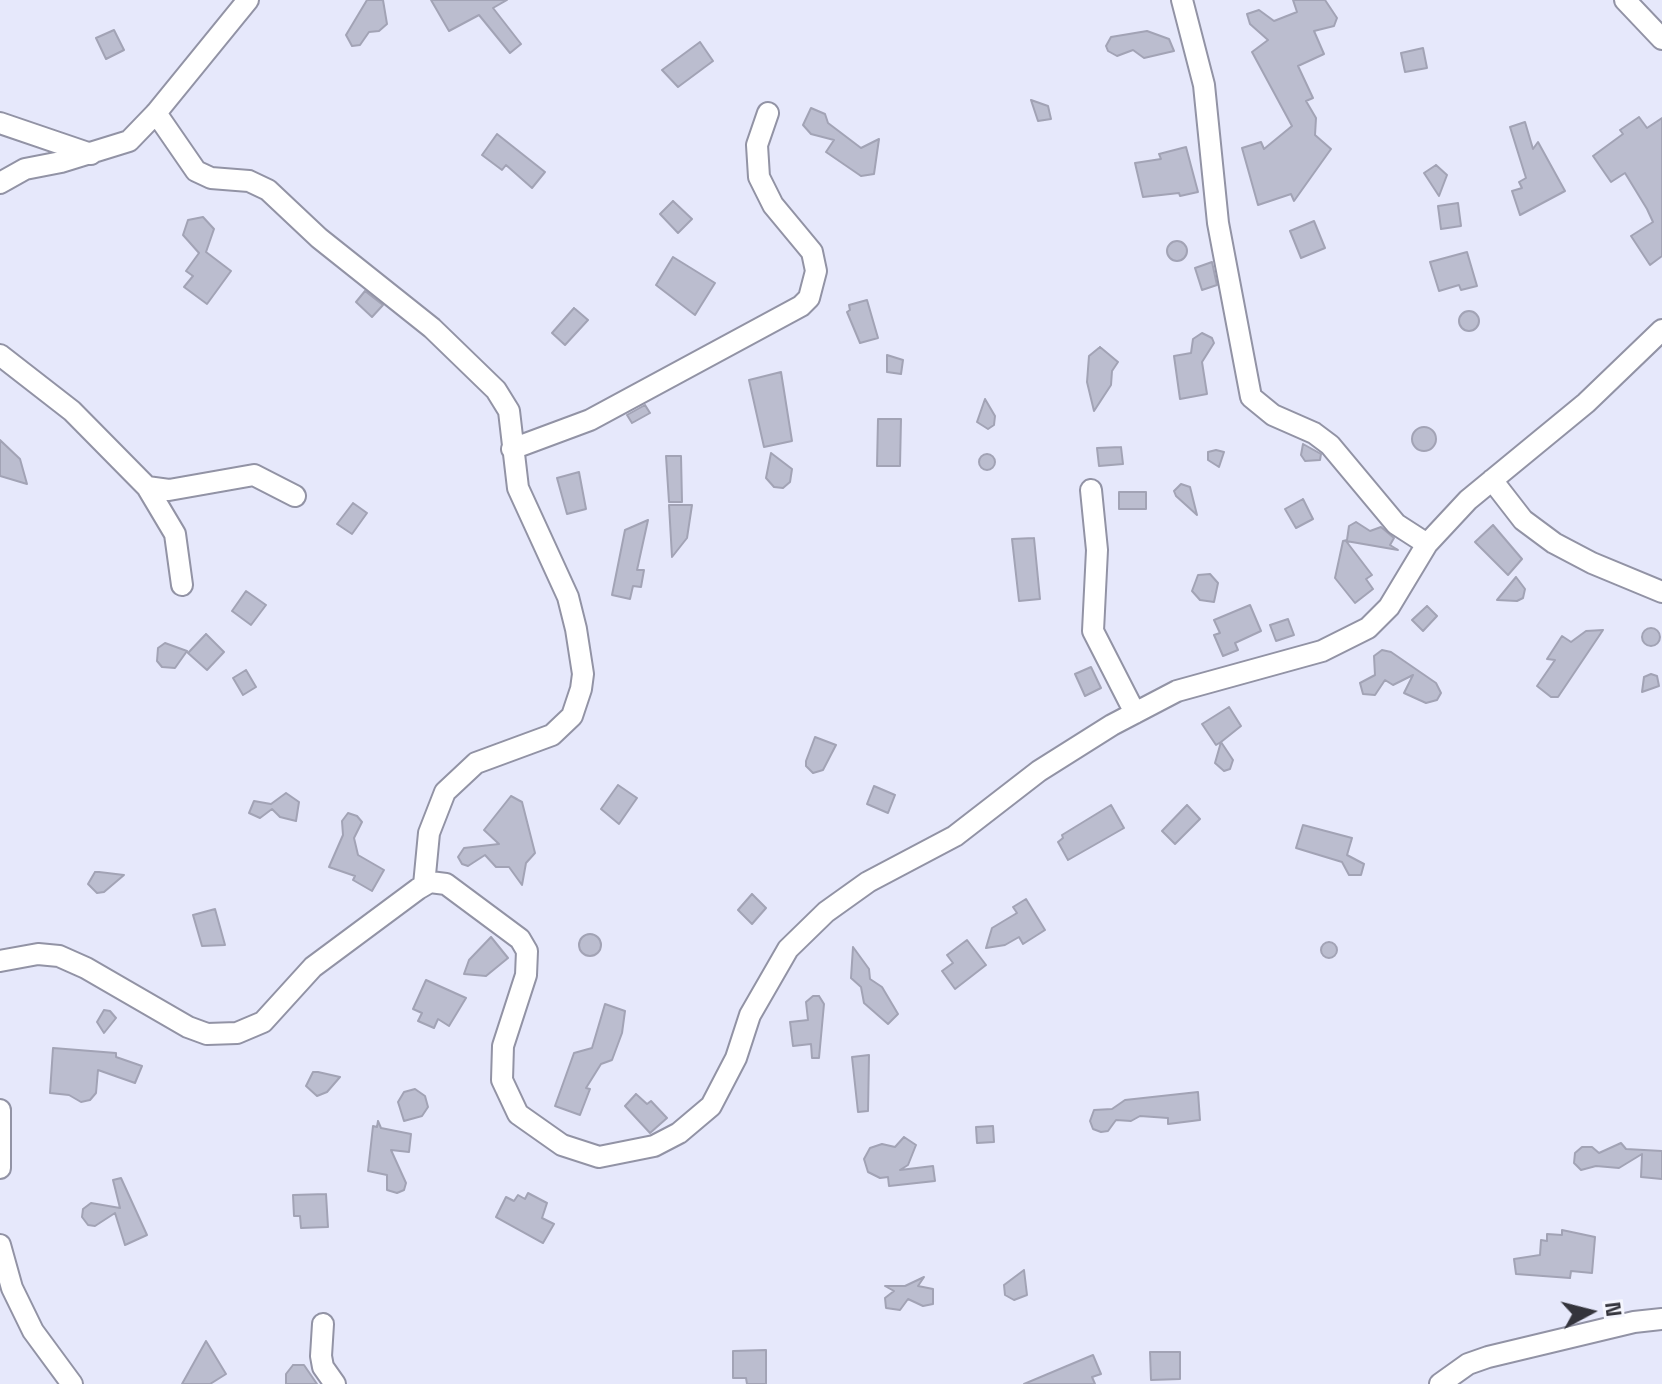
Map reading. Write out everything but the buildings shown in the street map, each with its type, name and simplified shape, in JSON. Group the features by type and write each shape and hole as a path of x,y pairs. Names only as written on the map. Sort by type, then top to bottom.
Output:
{"street":[{"path":"0,183 25,169 91,154 129,141 156,113 248,0"},
{"path":"1182,0 1204,85 1218,223 1251,397 1273,415 1314,433 1330,445 1396,524 1427,544"},
{"path":"1625,0 1662,39"},
{"path":"156,113 196,171 211,178 259,184 319,238 432,328 503,399 510,418 518,488 568,597 581,658 581,689 572,716 552,735 538,743 476,763 445,792 429,833 424,885"},
{"path":"512,449 590,420 801,306 809,298 816,271 812,252 773,205 759,177 757,145 768,113"},
{"path":"0,123 91,154"},
{"path":"0,961 38,954 59,956 86,968 188,1027 207,1034 237,1033 263,1022 313,967 424,885 439,882 452,886 520,939 527,951 526,975 503,1046 502,1080 518,1114 562,1145 585,1153 599,1157 635,1153 679,1133 711,1106 736,1058 750,1015 788,949 826,912 868,882 955,836 1039,771 1177,691 1322,651 1352,638 1389,607 1427,544 1492,480 1586,403 1662,330"},
{"path":"0,355 72,411 147,487 175,534 182,585"},
{"path":"147,487 177,489 254,475 295,496"},
{"path":"1492,480 1523,520 1554,543 1592,563 1662,592"},
{"path":"1091,490 1097,550 1093,631 1135,713"},
{"path":"0,1110 0,1168"},
{"path":"0,1245 12,1288 33,1331 72,1384"},
{"path":"1440,1384 1468,1364 1488,1357 1634,1322 1662,1319"},
{"path":"323,1324 323,1367 335,1384"}]}
